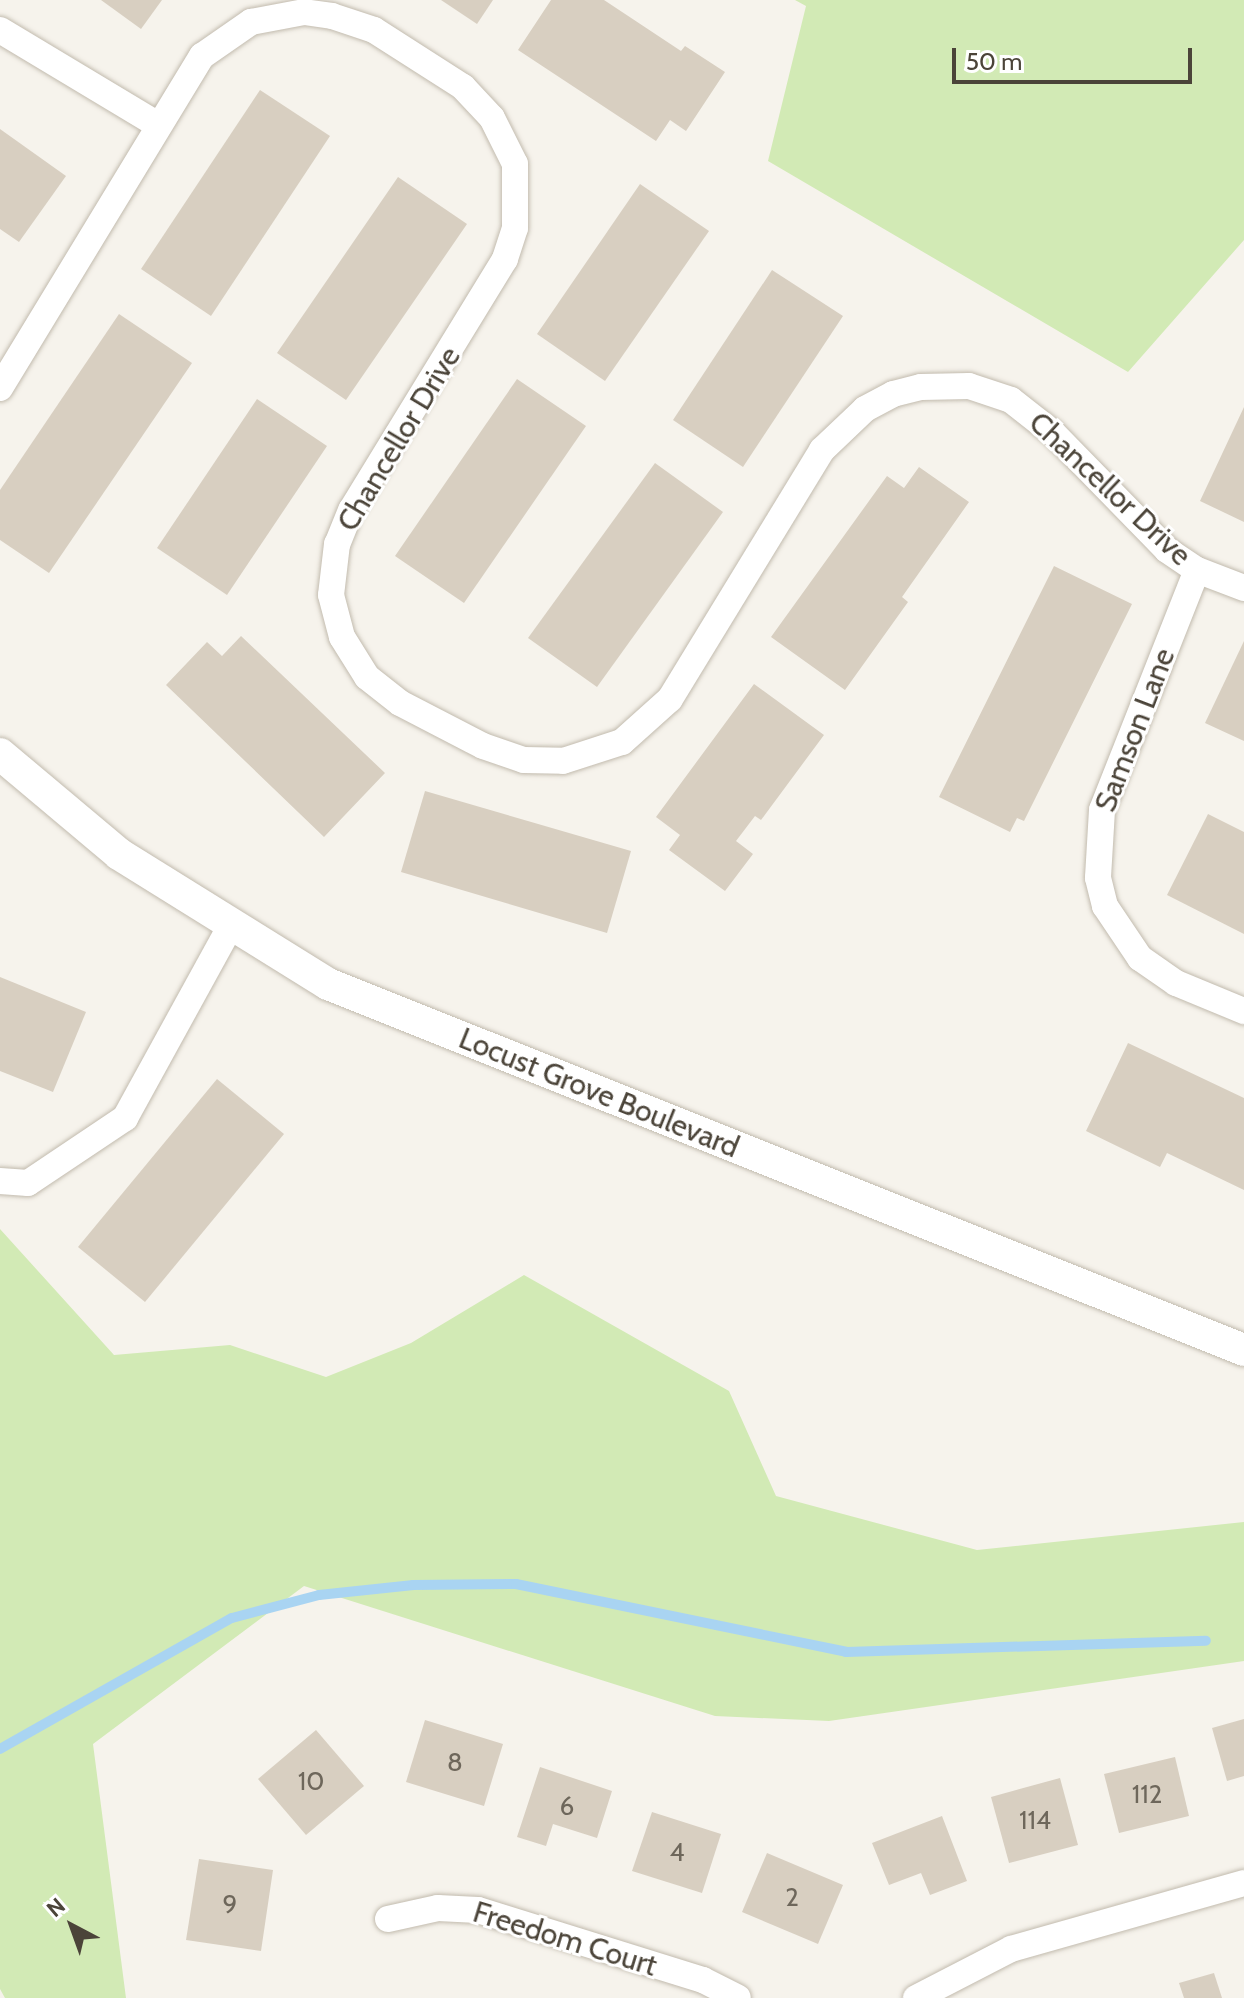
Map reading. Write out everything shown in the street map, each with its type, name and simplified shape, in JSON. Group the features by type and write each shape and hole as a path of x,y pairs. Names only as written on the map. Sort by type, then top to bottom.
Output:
{"street":[{"name":"Chancellor Drive","path":"0,388 188,74 230,32 251,22 304,12 354,21 387,38 463,87 505,141 515,164 518,195 505,259 351,510 337,544 331,595 342,637 367,677 407,707 513,758 553,762 598,753 640,730 670,699 822,450 865,409 908,390 969,386 1011,400 1053,433 1146,531 1197,570 1244,588"},
{"path":"0,30 158,125"},
{"name":"Samson Lane","path":"1197,570 1102,810 1098,878 1105,906 1140,958 1176,983 1244,1011"},
{"name":"Locust Grove Boulevard","path":"0,754 119,854 230,927 328,984 1244,1350"},
{"path":"0,1181 28,1183 125,1118 230,927"},
{"path":"916,1998 1011,1949 1244,1883"},
{"name":"Freedom Court","path":"388,1919 438,1908 478,1910 703,1980 738,1998"}],"green space":[{"path":"795,0 1244,0 1244,240 1128,372 768,161 806,6"},
{"path":"0,1229 114,1355 230,1345 326,1377 411,1343 524,1275 729,1391 776,1496 977,1550 1244,1522 1244,1661 829,1721 715,1716 304,1586 93,1744 126,1998 5,1998 0,1989"}],"building":[{"path":"101,0 162,0 141,29"},
{"path":"441,0 493,0 477,24"},
{"path":"551,0 604,0 681,51 685,46 725,72 686,131 670,120 656,141 518,50"},
{"path":"260,90 330,136 211,316 141,269"},
{"path":"0,129 66,176 19,242 0,229"},
{"path":"398,177 467,224 346,400 277,353"},
{"path":"640,184 709,231 605,381 537,334"},
{"path":"772,270 843,316 743,467 673,420"},
{"path":"119,314 192,363 49,573 0,540 0,490"},
{"path":"517,379 586,426 464,603 395,556"},
{"path":"257,399 327,446 227,595 157,548"},
{"path":"1244,407 1244,522 1200,501"},
{"path":"655,463 723,512 597,687 528,638"},
{"path":"919,467 969,502 902,597 908,602 845,690 771,637 887,476 904,488"},
{"path":"1054,566 1132,604 1024,821 1017,818 1010,832 939,797"},
{"path":"241,636 385,773 324,837 166,685 207,642 222,656"},
{"path":"1244,641 1244,741 1205,723"},
{"path":"754,684 824,735 761,820 755,816 736,841 753,854 725,891 669,850 680,835 656,817"},
{"path":"425,791 631,851 607,933 401,872"},
{"path":"1208,814 1244,832 1244,934 1167,895"},
{"path":"0,977 86,1012 53,1092 0,1071"},
{"path":"1128,1043 1244,1098 1244,1190 1167,1153 1160,1167 1086,1131"},
{"path":"217,1079 284,1134 145,1302 78,1247"},
{"path":"1244,1719 1244,1776 1227,1781 1212,1728"},
{"path":"425,1720 503,1744 484,1806 406,1782"},
{"path":"316,1730 364,1786 306,1835 258,1779"},
{"path":"1175,1757 1189,1816 1119,1833 1104,1774"},
{"path":"540,1767 612,1791 597,1838 553,1824 546,1846 517,1837"},
{"path":"1060,1778 1078,1845 1009,1863 991,1797"},
{"path":"652,1812 721,1834 702,1893 632,1871"},
{"path":"942,1816 967,1881 930,1895 921,1873 889,1885 872,1843"},
{"path":"767,1853 843,1885 818,1944 742,1912"},
{"path":"199,1859 273,1870 261,1951 186,1940"},
{"path":"1214,1973 1222,1998 1184,1998 1179,1983"}],"waterway":[{"path":"0,1749 232,1618 319,1595 413,1585 516,1584 846,1652 1206,1641"}]}
